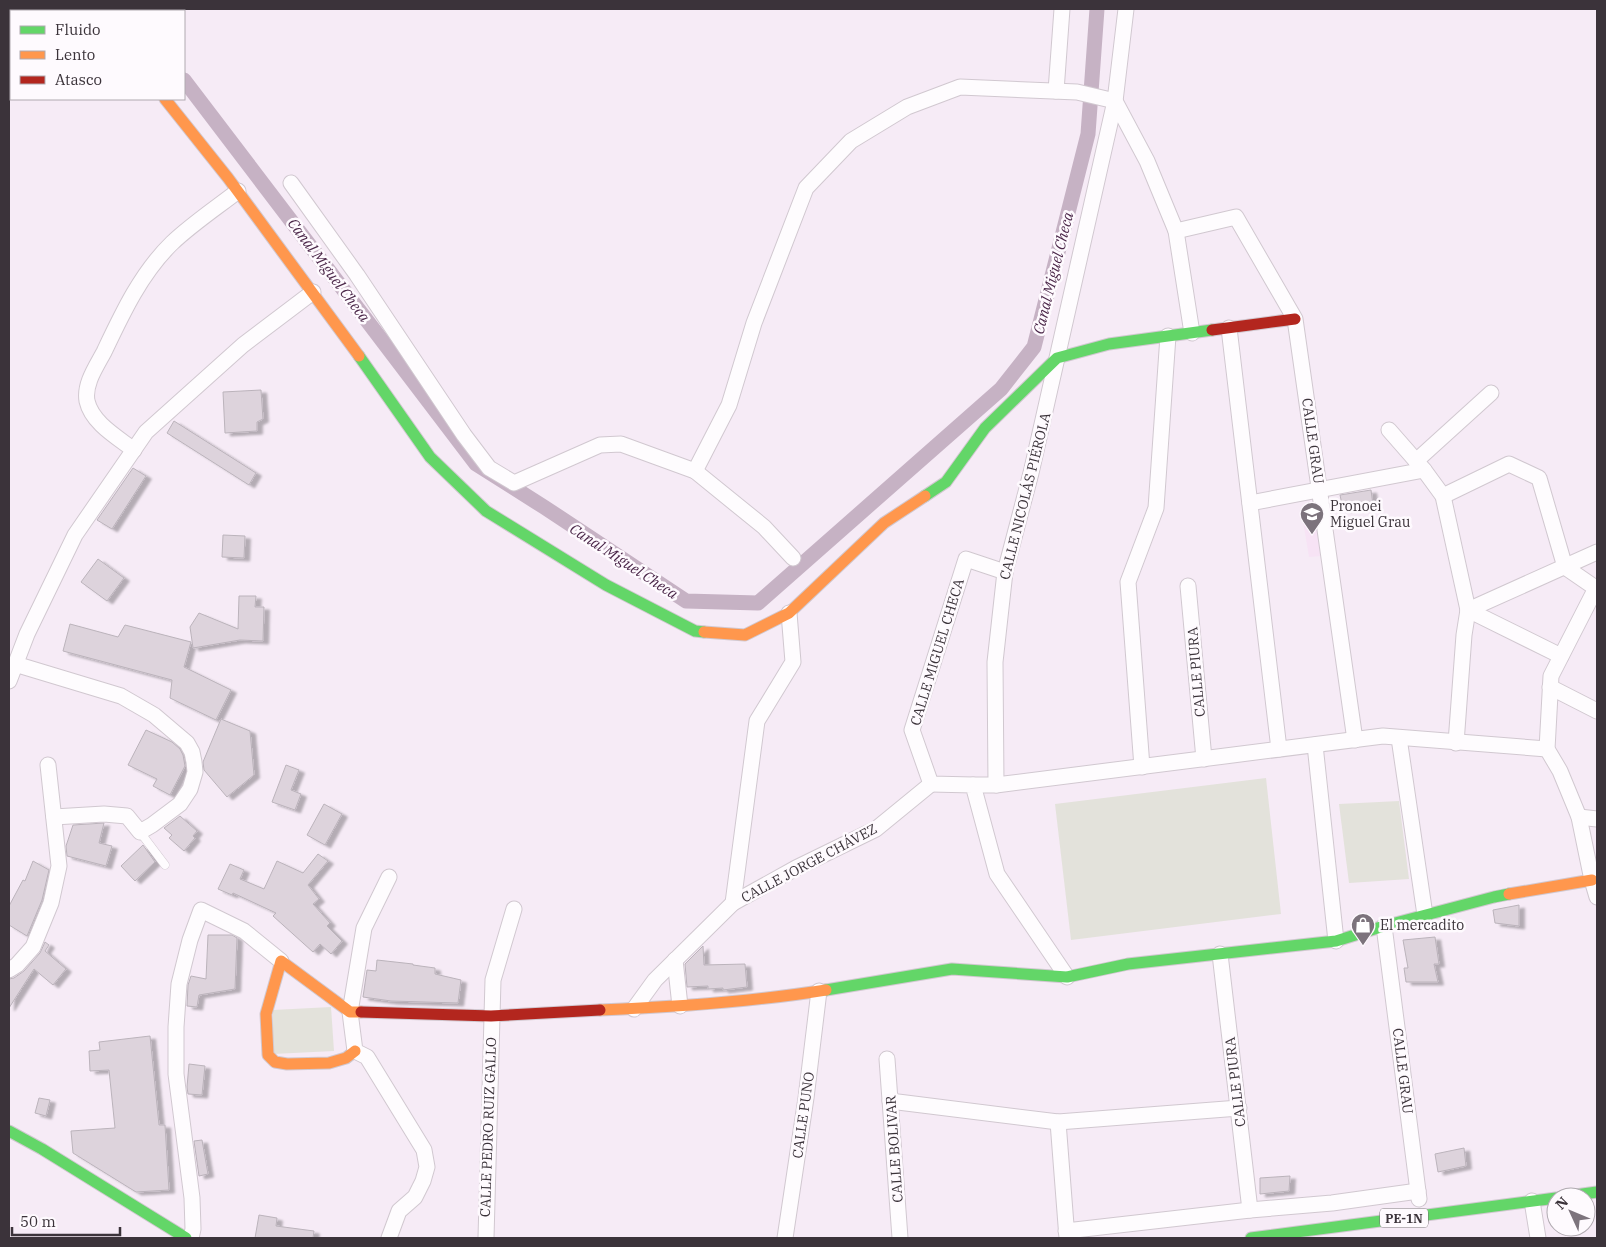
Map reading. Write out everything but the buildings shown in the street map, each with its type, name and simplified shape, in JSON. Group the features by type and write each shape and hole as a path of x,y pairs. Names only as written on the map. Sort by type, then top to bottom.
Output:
{"main road":[{"path":"166,100 238,191 313,292 430,457 486,511 606,585 695,632 745,635 789,613 884,523 946,482 985,428 1057,358 1109,344 1295,319"},
{"path":"355,1051 346,1058 329,1063 287,1064 275,1062 268,1055 266,1014 281,961 350,1012 492,1016 674,1007 819,992 952,969 1067,977 1128,964 1336,941 1384,926 1494,897 1592,880"},
{"path":"9,1130 186,1238"},
{"name":"PE-1N","path":"1251,1238 1546,1199"}],"street":[{"path":"1056,91 1062,9"},
{"name":"CALLE NICOLÁS PIÉROLA","path":"996,786 995,662 1005,572 1032,473 1115,101 1126,9"},
{"path":"695,471 729,405 754,323 806,188 851,141 907,107 960,87 1077,92 1115,101 1147,161 1176,231 1192,333"},
{"path":"291,184 357,275 464,435 489,468 514,483 600,444 621,444 695,471 764,527 793,558"},
{"path":"134,450 115,436 93,415 87,401 87,386 122,314 152,266 172,243 238,191"},
{"name":"CALLE GRAU","path":"1176,231 1236,217 1295,319 1355,740"},
{"path":"9,681 27,634 75,534 146,432 243,345 313,292"},
{"path":"1229,328 1279,750"},
{"path":"1142,767 1128,582 1156,508 1168,336"},
{"path":"1250,503 1320,490 1420,466 1491,394"},
{"path":"1389,430 1443,496 1468,610 1464,635 1456,743"},
{"path":"1443,496 1509,464 1539,478 1565,567 1597,588 1551,676 1546,749 1560,771 1579,817 1597,897"},
{"path":"1468,610 1597,552"},
{"name":"CALLE MIGUEL CHECA","path":"931,784 912,730 966,559 1005,572"},
{"name":"CALLE PIURA","path":"1188,586 1204,759"},
{"path":"1468,610 1562,656"},
{"path":"733,903 757,720 793,662 789,613"},
{"path":"15,664 121,696 154,715 187,743 192,752 194,772 190,789 180,804 152,826 140,832 127,816 104,814 54,817"},
{"path":"1550,687 1597,711"},
{"path":"931,784 996,786 1383,736 1546,749"},
{"path":"1398,738 1425,915"},
{"path":"1315,745 1336,941"},
{"path":"9,970 17,965 33,947 51,903 59,866 48,765"},
{"name":"CALLE JORGE CHÁVEZ","path":"634,1009 655,980 733,903 796,868 876,830 931,784"},
{"path":"973,785 997,874 1067,977"},
{"path":"1579,817 1597,819"},
{"path":"389,877 364,928 350,1012 355,1051 367,1058 424,1150 426,1167 423,1181 415,1196 399,1211 389,1238"},
{"name":"CALLE PEDRO RUIZ GALLO","path":"486,1238 492,980 514,909"},
{"path":"191,1238 193,1229 192,1198 176,1074 176,1027 179,984 190,940 201,910 244,931 281,961"},
{"name":"CALLE GRAU","path":"1384,926 1421,1216"},
{"name":"CALLE PIURA","path":"1220,954 1250,1210"},
{"path":"655,980 652,986 656,998 674,1007 675,960"},
{"name":"CALLE PUNO","path":"784,1238 806,1098 819,992"},
{"name":"CALLE BOLIVAR","path":"888,1059 900,1238"},
{"path":"890,1101 1058,1122 1239,1108"},
{"path":"1058,1122 1066,1235 1250,1210 1332,1203 1418,1191"},
{"path":"1532,1201 1538,1238"}],"lane":[{"path":"140,832 165,865"}],"shaded area":[{"name":"Pronoei Miguel Grau","path":"1316,513 1322,556 1309,557 1302,515"},
{"path":"1266,778 1281,914 1071,940 1055,804"},
{"path":"1399,801 1409,879 1349,883 1339,804"},
{"path":"331,1007 334,1051 273,1054 273,1010"}],"waterway":[{"name":"Canal Miguel Checa","path":"185,81 476,464 686,601 758,603 1001,389 1034,347 1088,134 1097,9"}],"traffic: fast":[{"path":"925,496 946,482 985,428 1057,358 1109,344 1212,330"},
{"path":"359,356 430,457 486,511 606,585 695,631 704,632"},
{"path":"826,990 952,969 1067,977 1128,964 1336,941 1384,926 1509,894"},
{"path":"9,1131 42,1149 186,1238"},
{"path":"1251,1238 1546,1199"}],"traffic: slow":[{"path":"166,100 228,178 359,356"},
{"path":"704,632 745,635 789,613 884,523 925,496"},
{"path":"1509,894 1592,880"},
{"path":"355,1051 346,1058 329,1063 287,1064 275,1062 268,1055 266,1014 281,961 350,1012 361,1012"},
{"path":"600,1010 770,998 826,990"}],"traffic: jam":[{"path":"1212,330 1295,319"},
{"path":"361,1012 491,1016 600,1010"}],"place":[{"name":"Pronoei Miguel Grau","path":"1312,535"},
{"name":"El mercadito","path":"1363,946"}]}
